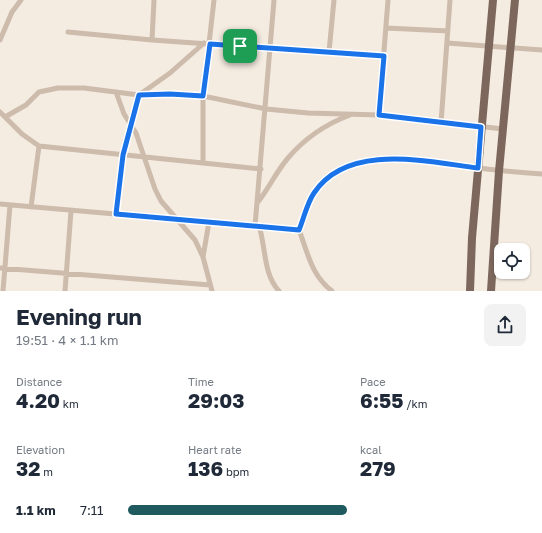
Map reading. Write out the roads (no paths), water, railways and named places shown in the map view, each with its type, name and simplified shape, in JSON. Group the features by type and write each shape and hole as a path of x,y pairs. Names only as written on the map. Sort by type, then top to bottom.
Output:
{"main road":[{"path":"470,291 472,238 493,0"},
{"path":"491,291 499,171 515,0"}],"street":[{"path":"0,40 12,12 21,0"},
{"path":"152,40 154,0"},
{"path":"203,163 203,96 207,44 214,0"},
{"path":"274,0 257,226 273,286 279,291"},
{"path":"329,52 334,0"},
{"path":"379,115 388,0"},
{"path":"441,123 450,0"},
{"path":"386,28 448,30"},
{"path":"68,32 152,40 384,56"},
{"path":"447,43 542,50"},
{"path":"116,214 123,155 139,95 207,44"},
{"path":"5,117 26,105 39,92 58,88 84,88 139,95 170,94 203,96 266,109 308,113 353,113 379,115 503,130"},
{"path":"116,92 124,114 131,124 145,157 161,201 195,240 203,257 212,291"},
{"path":"0,112 39,146 261,168"},
{"path":"258,202 269,189 288,159 302,144 320,129 353,113"},
{"path":"32,207 39,146"},
{"path":"332,291 317,277 310,264 299,230 314,194 326,179 340,170 364,161 380,159 422,161 499,171 542,174"},
{"path":"0,204 299,230"},
{"path":"2,291 2,268 10,205"},
{"path":"65,291 71,210"},
{"path":"203,257 209,222"},
{"path":"2,268 67,272 210,285"}]}
